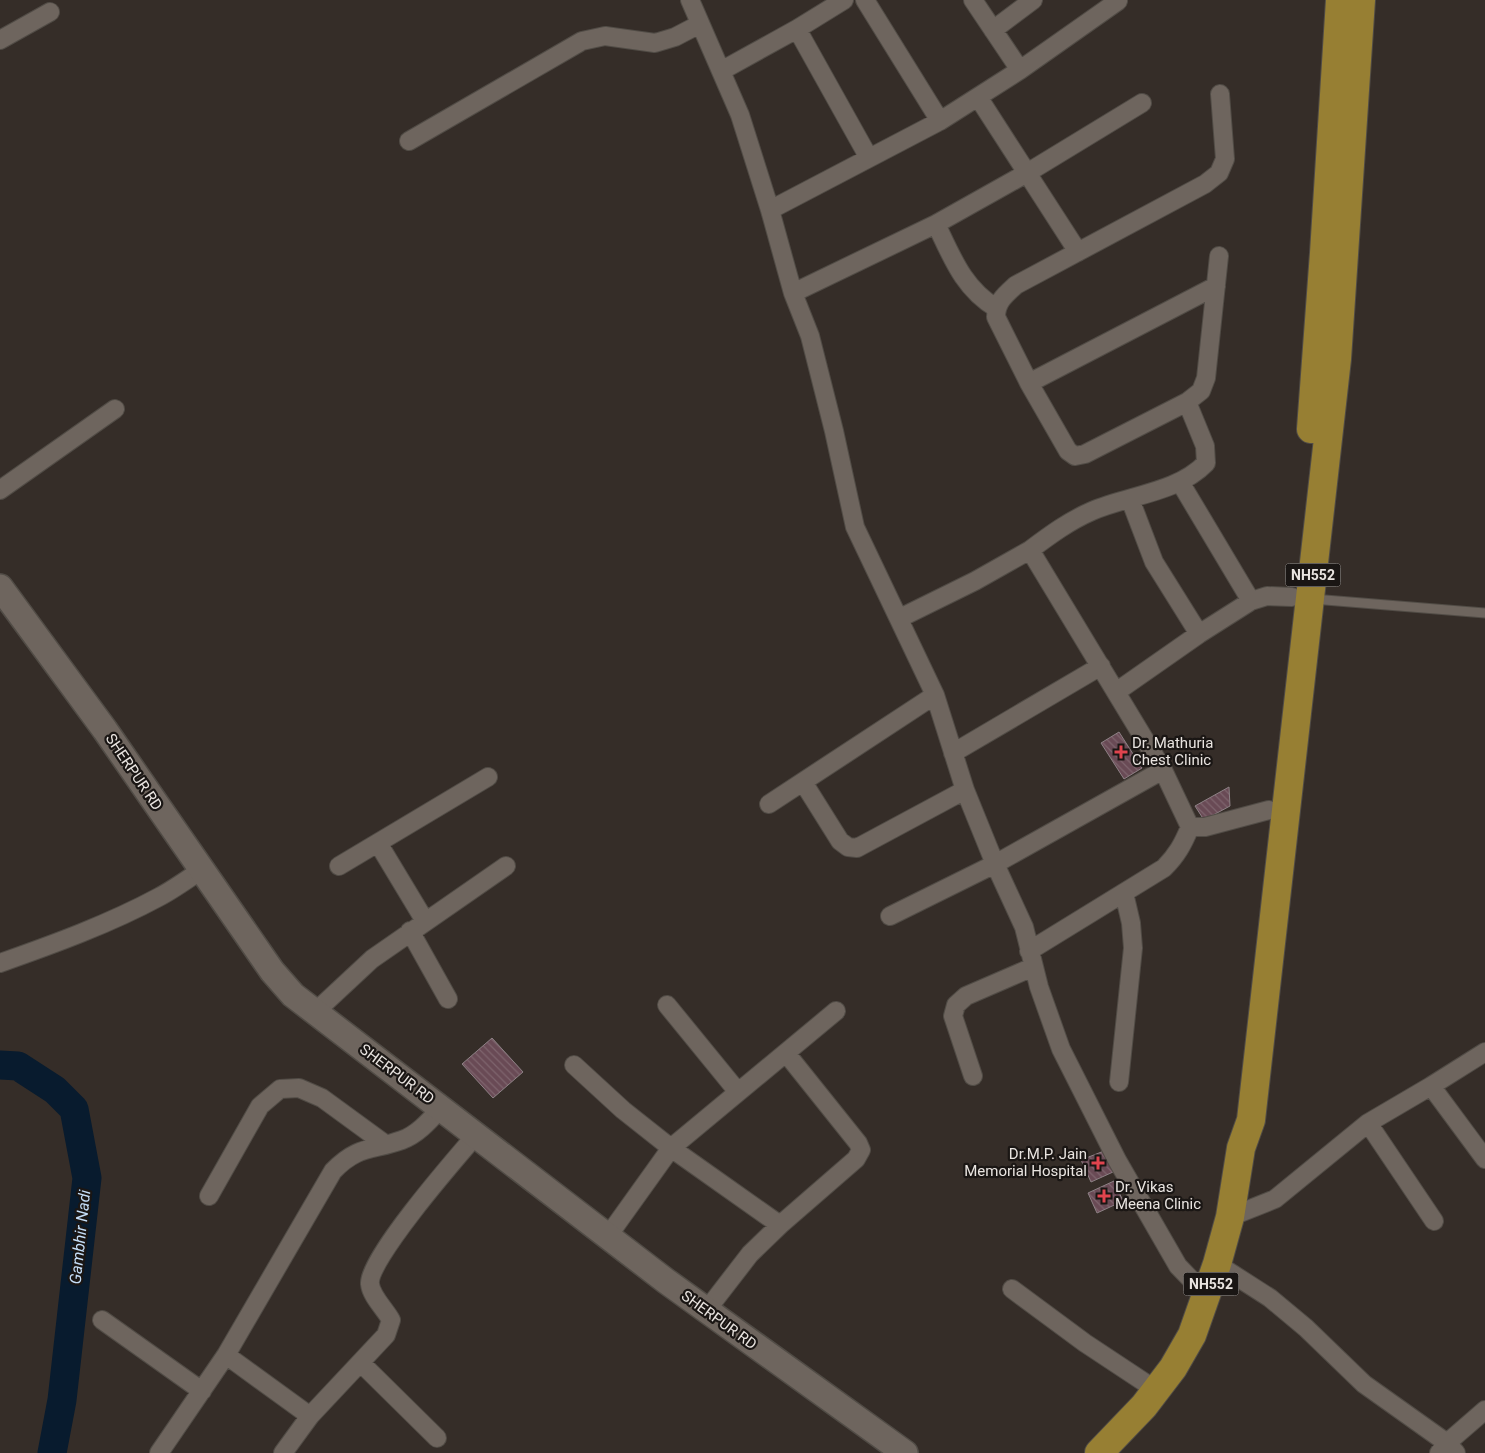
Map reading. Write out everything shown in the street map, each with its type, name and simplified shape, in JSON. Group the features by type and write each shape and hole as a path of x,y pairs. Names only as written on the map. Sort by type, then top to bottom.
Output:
{"highway":[{"name":"NH552","path":"1099,1453 1150,1398 1173,1368 1192,1335 1218,1264 1230,1217 1241,1148 1251,1120 1301,598 1307,474 1314,396 1340,0"},
{"name":"NH552","path":"1241,1148 1234,1116 1253,936 1269,810 1337,360 1361,0"},
{"name":"NH552","path":"1124,1453 1150,1398"}],"street":[{"path":"690,0 740,114 770,210 793,293 810,336 834,431 855,527 900,618 935,695 966,790 995,864 1024,926 1031,959 1062,1049 1117,1160 1178,1266 1207,1296"},
{"path":"721,71 797,29 844,0"},
{"path":"865,0 940,121"},
{"path":"973,0 1020,70"},
{"path":"993,30 1034,0"},
{"path":"770,210 940,121 1020,70 1118,1"},
{"path":"0,40 50,12"},
{"path":"409,141 582,41 605,36 655,44 675,37 700,24"},
{"path":"797,29 869,158"},
{"path":"1219,256 1206,378 1202,391 1187,402 1085,454 1076,456 1068,451 1029,383 996,318 996,308 1004,296 1016,286 1206,184 1218,173 1225,159 1220,94"},
{"path":"978,97 1078,252"},
{"path":"793,293 936,224 1027,173 1142,103"},
{"path":"936,224 962,277 972,290 996,308"},
{"path":"1029,383 1216,286"},
{"path":"900,618 975,582 1030,550 1066,524 1093,511 1180,482 1197,472 1206,462 1205,446 1187,402"},
{"path":"0,490 114,409"},
{"path":"1180,482 1251,601"},
{"path":"1130,499 1154,562 1199,634"},
{"path":"973,1076 953,1016 956,1004 966,996 1031,959 1124,893 1164,868 1182,846 1190,827 1163,770 1030,550"},
{"name":"SHERPUR RD","path":"0,587 105,730 272,971 293,995 314,1013 399,1075 706,1310 904,1453"},
{"path":"1116,692 1199,634 1251,601 1267,596 1301,598"},
{"path":"953,753 1101,666"},
{"path":"769,804 935,695"},
{"path":"890,916 995,864 1163,770"},
{"path":"339,866 488,777"},
{"path":"803,782 840,841 848,847 857,848 966,790"},
{"path":"1190,827 1205,827 1269,810"},
{"path":"378,843 425,921"},
{"path":"314,1013 372,959 506,866"},
{"path":"0,962 50,945 120,916 161,896 201,870"},
{"path":"1119,1082 1133,948 1131,922 1124,893"},
{"path":"410,931 448,1000"},
{"path":"667,1005 738,1092"},
{"path":"608,1236 671,1148 836,1010"},
{"path":"706,1310 750,1254 780,1225 856,1159 861,1150 858,1142 786,1053"},
{"path":"1230,1217 1275,1199 1368,1122 1485,1053"},
{"path":"574,1064 623,1110 671,1148 780,1225"},
{"path":"1431,1086 1485,1159"},
{"path":"209,1196 260,1106 280,1089 300,1088 322,1098 385,1144"},
{"path":"159,1453 226,1355 333,1171 345,1158 361,1151 403,1140 419,1130 441,1108"},
{"path":"1368,1122 1434,1221"},
{"path":"283,1453 310,1416 386,1335 391,1320 370,1286 371,1272 421,1200 476,1134"},
{"path":"1218,1264 1270,1298 1306,1328 1364,1384 1448,1450 1485,1410"},
{"path":"1012,1289 1085,1343 1150,1398"},
{"path":"102,1320 202,1391"},
{"path":"226,1355 310,1416"},
{"path":"361,1363 437,1438"}],"lane":[{"path":"1301,598 1485,613"}],"building":[{"path":"1119,732 1142,768 1124,779 1101,743"},
{"path":"1229,787 1230,806 1204,820 1195,806"},
{"path":"492,1038 523,1072 493,1098 462,1064"},
{"path":"1104,1151 1113,1172 1091,1182 1081,1160"},
{"path":"1114,1181 1123,1201 1097,1213 1088,1193"}],"waterway":[{"name":"Gambhir Nadi","path":"0,1065 18,1066 55,1090 74,1109 87,1178 62,1400 52,1453"}],"place":[{"name":"Dr. Mathuria Chest Clinic","path":"1121,752"},
{"name":"Dr.M.P. Jain Memorial Hospital","path":"1098,1163"},
{"name":"Dr. Vikas Meena Clinic","path":"1104,1196"}]}
